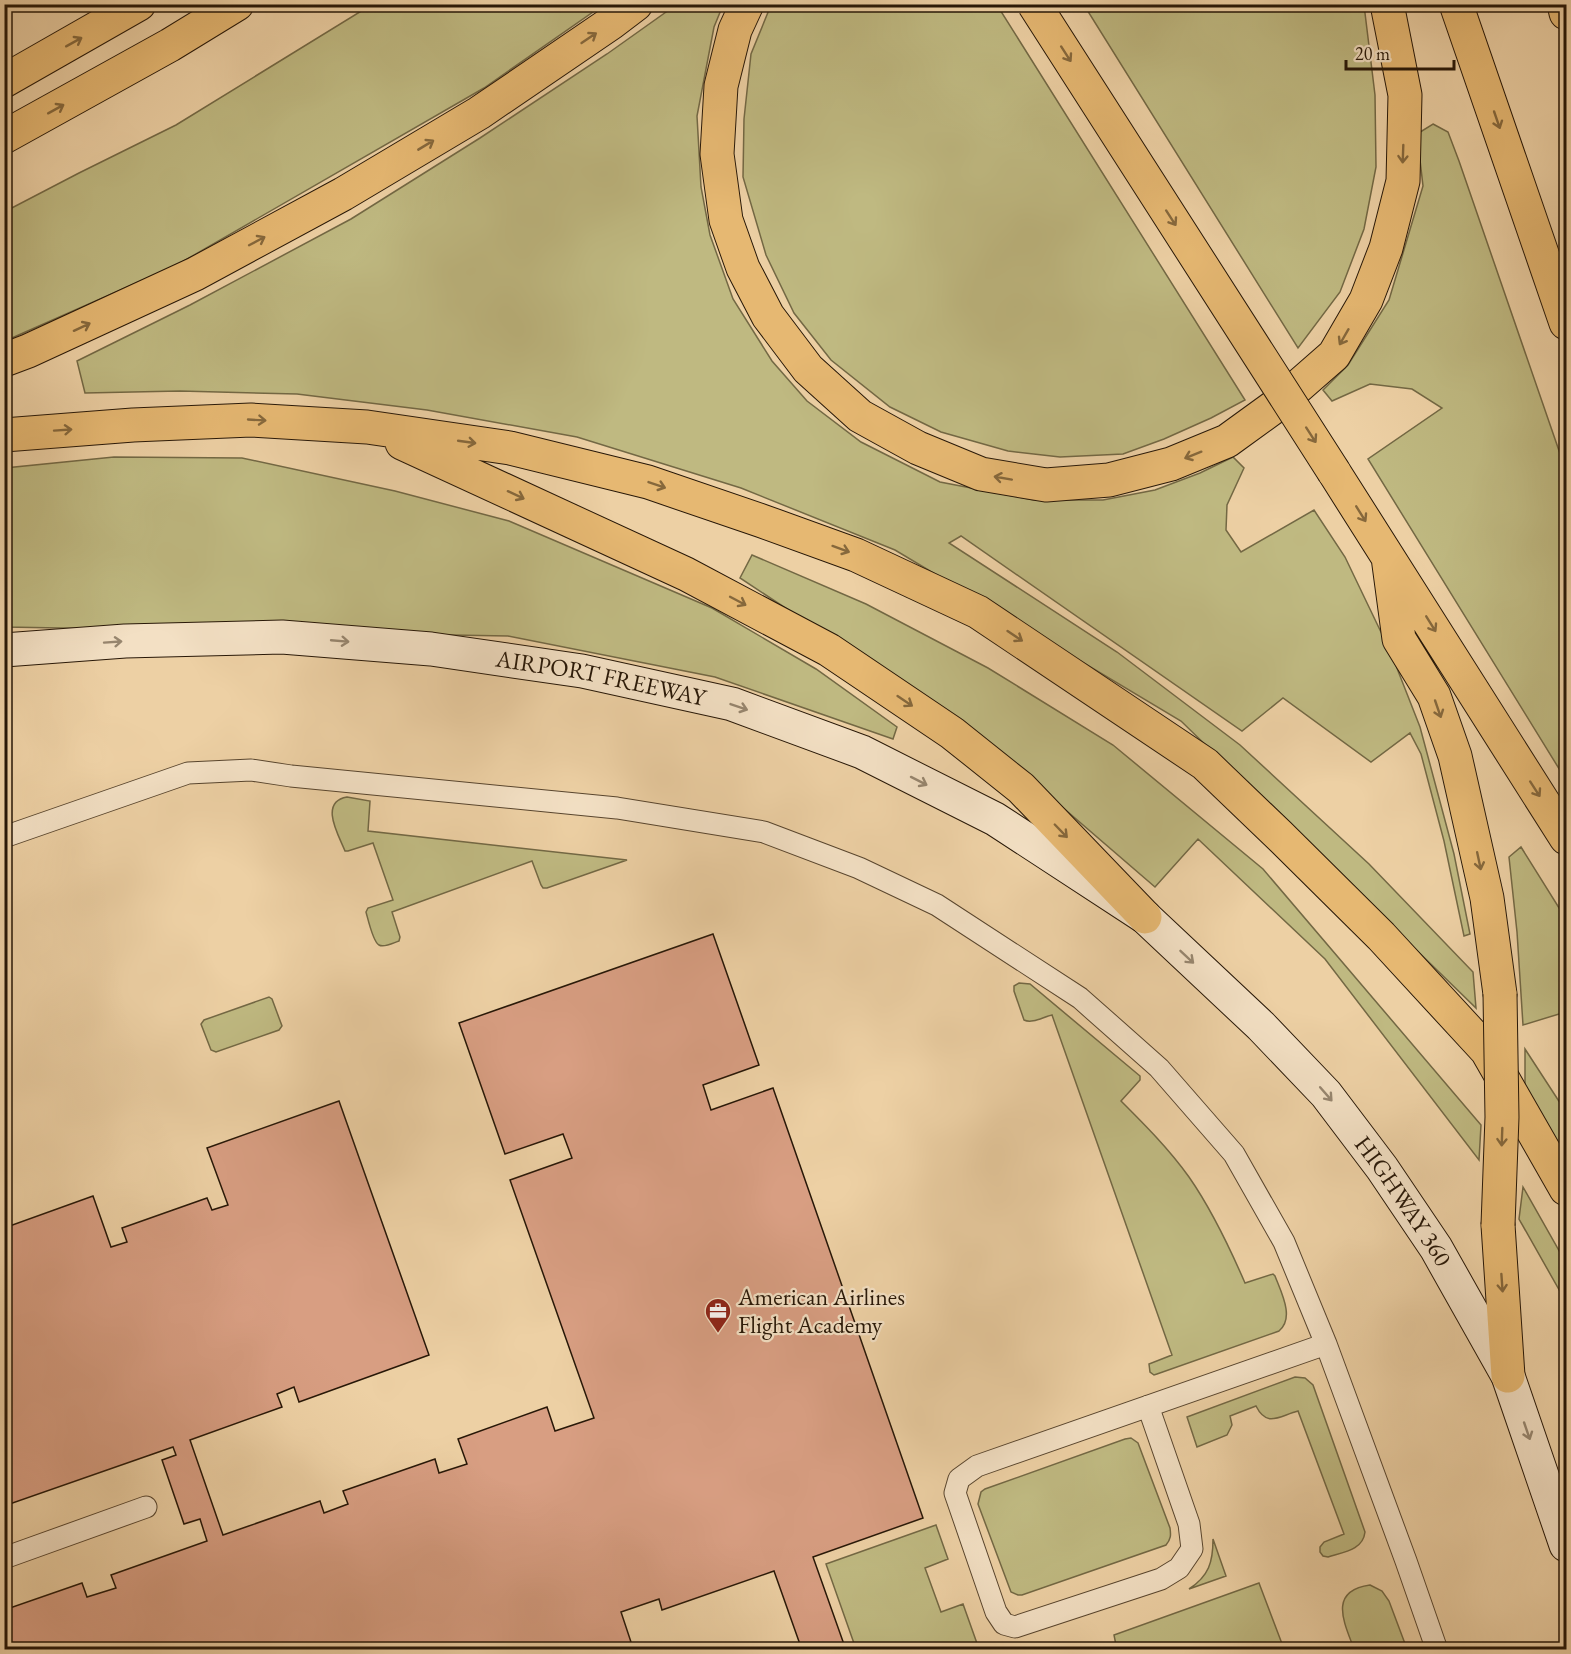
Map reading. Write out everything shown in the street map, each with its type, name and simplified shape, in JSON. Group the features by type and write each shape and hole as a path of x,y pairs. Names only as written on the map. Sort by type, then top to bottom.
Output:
{"highway":[{"path":"4,81 139,4"},
{"path":"4,137 170,45 237,4"},
{"path":"4,360 195,274 343,194 478,113 636,4"},
{"path":"747,4 735,30 721,86 717,154 726,220 743,268 768,316 808,369 860,416 918,448 981,474 1046,485 1109,480 1171,464 1227,441 1278,404 1334,355 1366,300 1386,248 1402,181 1405,95 1387,4"},
{"path":"1034,4 1566,838"},
{"path":"1456,4 1566,323"},
{"path":"1564,4 1566,13"},
{"path":"4,435 133,425 251,420 368,427 510,448 648,482 856,555 978,612 1205,764 1279,835 1380,936 1487,1051 1566,1189"},
{"path":"368,427 686,574 829,650 952,734 1021,789 1145,917"},
{"path":"1388,557 1399,639 1434,696 1455,756 1487,898 1500,994 1502,1117 1498,1225 1509,1376"}],"main road":[{"name":"AIRPORT FREEWAY","path":"4,650 125,641 282,637 431,649 582,671 732,704 862,752 995,819 1145,917"},
{"name":"HIGHWAY 360","path":"1145,917 1261,1026 1326,1094 1382,1168 1436,1248 1509,1376 1566,1545"}],"lane":[{"path":"4,837 188,773 251,770 291,776 605,807 764,832 859,868 937,905 1080,998 1159,1068 1234,1154 1284,1242 1326,1344 1437,1650"},
{"path":"1148,1406 1190,1524 1192,1549 1179,1568 1161,1579 1015,1627 1004,1624 996,1612 955,1493 959,1479 977,1466 1148,1406 1326,1344"},
{"path":"4,1558 146,1507"}],"shaded area":[{"path":"371,5 603,5 484,88 175,266 5,341 4,212 176,125"},
{"path":"676,5 723,5 714,27 697,116 701,187 710,235 733,299 772,361 807,401 861,442 940,482 1034,500 1103,500 1155,490 1200,473 1233,457 1244,468 1227,505 1226,530 1241,552 1314,510 1345,557 1391,653 1420,727 1454,854 1470,934 1464,936 1444,841 1421,754 1410,733 1371,762 1283,698 1242,731 961,536 949,543 1117,652 1240,745 1369,864 1473,972 1476,1008 1181,721 895,550 741,488 577,437 427,410 297,394 180,391 85,393 77,361 190,305 351,219 480,138 607,54"},
{"path":"771,5 997,5 1245,400 1164,439 1123,454 1060,457 1008,451 941,432 890,407 831,360 794,313 766,255 743,177 744,119 751,54"},
{"path":"1084,5 1364,5 1375,95 1376,167 1364,229 1340,292 1298,348"},
{"path":"1433,124 1448,132 1566,471 1566,780 1368,459 1442,408 1412,389 1370,384 1332,401 1323,390 1348,365 1389,300 1423,186 1417,134"},
{"path":"114,457 242,458 395,491 509,521 712,608 816,669 897,727 893,739 715,677 508,636 5,627 5,468"},
{"path":"752,555 866,604 988,668 1113,745 1263,869 1481,1125 1479,1160 1325,959 1198,839 1155,887 981,737 740,578"},
{"path":"347,797 370,801 368,831 627,860 547,888 541,885 532,861 392,912 400,937 399,941 381,946 375,940 366,912 368,908 393,900 373,843 345,851 335,828 332,812 339,800"},
{"path":"1521,847 1566,919 1566,1015 1559,1014 1523,1025 1509,857"},
{"path":"1019,983 1030,984 1140,1076 1140,1080 1121,1101 1165,1147 1189,1177 1220,1228 1245,1283 1273,1274 1275,1276 1286,1312 1284,1326 1279,1331 1154,1375 1150,1372 1149,1364 1172,1355 1052,1015 1034,1021 1024,1020 1014,991 1014,986"},
{"path":"269,997 272,999 282,1026 279,1030 216,1052 211,1050 201,1024 204,1020"},
{"path":"1525,1049 1566,1112 1566,1155 1525,1091"},
{"path":"1523,1187 1566,1263 1566,1302 1519,1219"},
{"path":"1295,1377 1305,1378 1313,1385 1365,1532 1357,1547 1328,1557 1323,1556 1320,1547 1324,1542 1344,1534 1298,1411 1269,1419 1260,1413 1256,1406 1230,1416 1232,1425 1227,1435 1197,1447 1187,1417"},
{"path":"1131,1438 1138,1443 1170,1528 1170,1537 1166,1545 1022,1595 1011,1592 978,1504 981,1492"},
{"path":"936,1525 948,1559 925,1568 941,1612 963,1604 979,1649 856,1649 826,1564"},
{"path":"1213,1539 1226,1576 1189,1589 1201,1579 1211,1562"},
{"path":"1259,1583 1284,1649 1103,1649 1116,1645 1114,1635"},
{"path":"1370,1585 1382,1591 1389,1601 1407,1649 1354,1649 1342,1609 1344,1601 1348,1594 1357,1588"}],"building":[{"path":"713,934 759,1065 703,1085 711,1110 773,1088 923,1518 813,1557 846,1650 802,1650 774,1571 662,1610 659,1599 621,1612 631,1642 611,1650 4,1650 4,1610 82,1583 87,1597 116,1588 111,1575 207,1541 200,1519 184,1524 162,1460 176,1455 173,1447 4,1506 4,1228 93,1196 111,1247 127,1242 122,1228 207,1198 212,1210 228,1205 207,1148 339,1101 429,1355 299,1402 294,1387 277,1394 282,1407 190,1440 223,1535 320,1501 324,1513 348,1504 343,1491 435,1459 439,1473 467,1464 458,1439 547,1407 555,1431 594,1418 510,1180 572,1158 563,1134 505,1154 459,1023"}],"place":[{"name":"American Airlines Flight Academy","path":"718,1334"}]}
